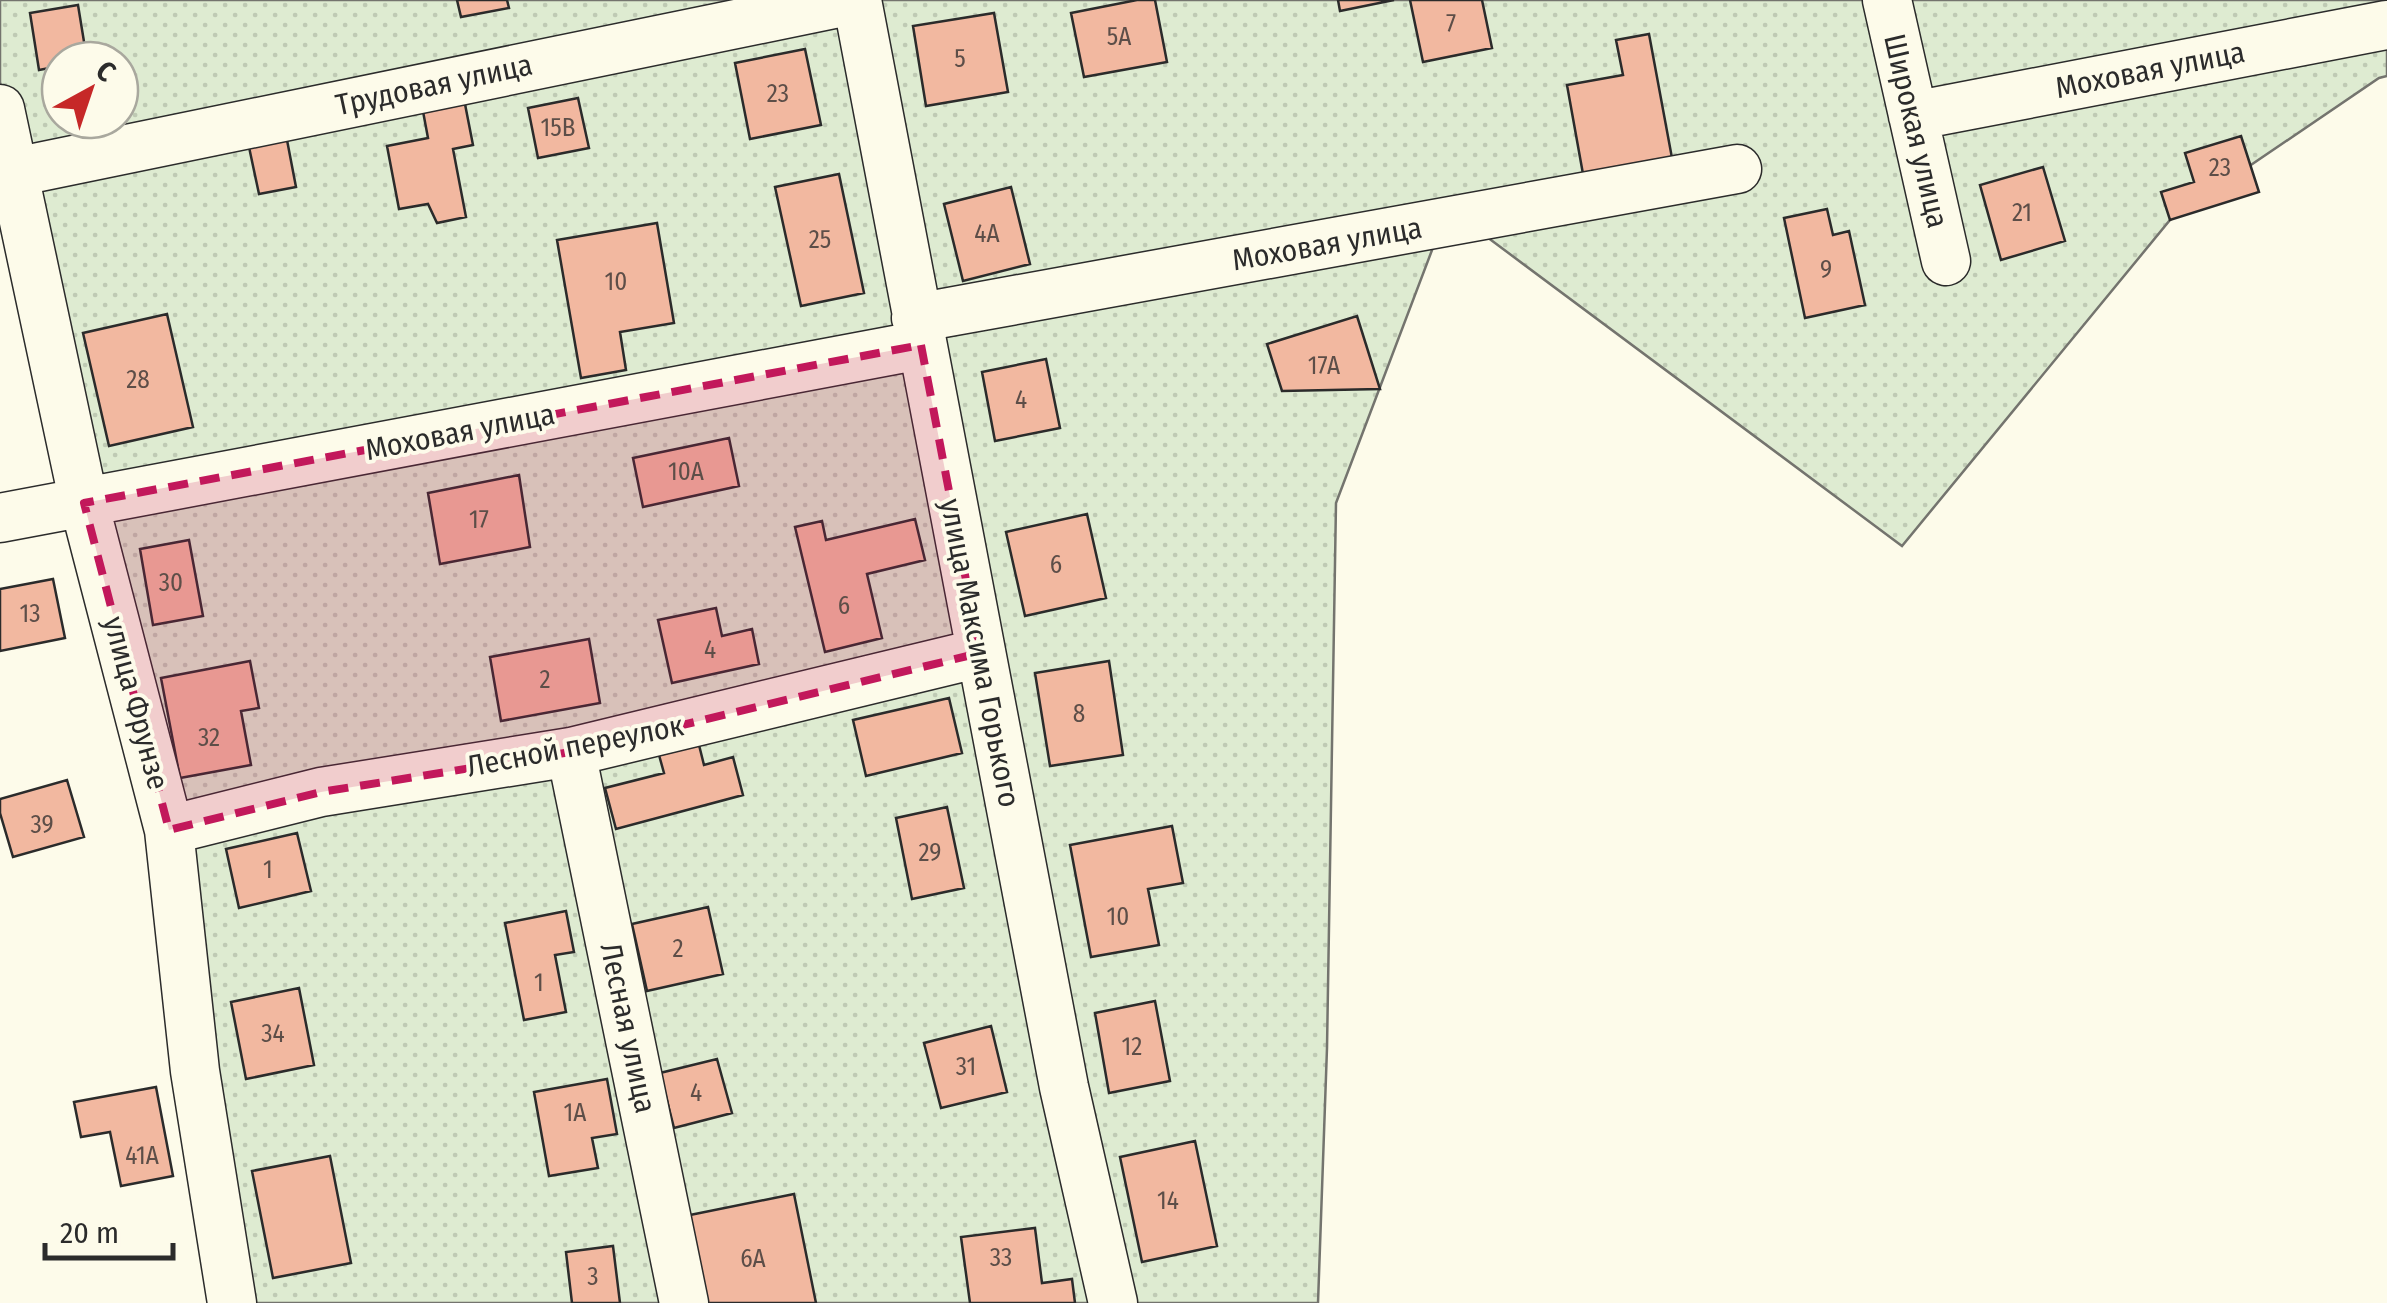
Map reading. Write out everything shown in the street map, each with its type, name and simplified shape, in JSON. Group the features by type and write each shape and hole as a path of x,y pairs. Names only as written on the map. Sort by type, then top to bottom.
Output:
{"street":[{"name":"Трудовая улица","path":"15,172 855,0"},
{"name":"улица Максима Горького","path":"855,0 1064,1087 1113,1303"},
{"name":"Широкая улица","path":"1887,0 1946,262"},
{"name":"Моховая улица","path":"1913,116 2386,24"},
{"name":"улица Фрунзе","path":"0,109 84,503 169,830 195,1071 232,1303"},
{"name":"Моховая улица","path":"0,518 1738,169"},
{"name":"Лесной переулок","path":"169,830 321,792 571,752 980,653"},
{"name":"Лесная улица","path":"571,752 684,1303"}],"highlighted area":[{"path":"921,345 980,653 571,752 321,792 169,830 84,503"}],"green space":[{"path":"0,0 2387,0 2387,76 2170,220 1902,546 1448,208 1336,503 1327,1048 1318,1303 240,1303 142,796 75,486 0,82"}],"building":[{"path":"457,0 507,0 509,8 461,17"},
{"path":"1155,0 1167,62 1084,77 1071,13"},
{"path":"1338,0 1394,0 1340,11"},
{"path":"1410,0 1482,0 1492,48 1423,62"},
{"path":"78,5 84,40 40,40 39,70 30,13"},
{"path":"994,13 1008,92 926,106 913,26"},
{"path":"1649,34 1672,158 1583,174 1567,85 1623,75 1616,40"},
{"path":"805,49 821,125 750,139 735,63"},
{"path":"578,98 589,148 538,158 528,108"},
{"path":"464,99 473,145 453,149 466,217 437,223 428,204 399,209 387,146 428,138 422,106"},
{"path":"2241,136 2259,192 2170,220 2161,192 2194,182 2185,153"},
{"path":"287,140 296,187 259,194 249,147"},
{"path":"2043,167 2065,241 2001,260 1980,185"},
{"path":"839,174 864,293 801,306 775,187"},
{"path":"1011,187 1030,264 963,281 944,204"},
{"path":"1827,209 1833,235 1849,231 1865,305 1805,318 1784,218"},
{"path":"657,223 674,323 620,332 626,370 581,378 557,240"},
{"path":"167,314 193,427 109,446 83,333"},
{"path":"1357,316 1380,389 1282,391 1267,344"},
{"path":"1046,359 1060,428 995,441 982,372"},
{"path":"729,438 739,486 643,507 633,458"},
{"path":"519,475 530,547 440,564 428,493"},
{"path":"1087,514 1106,598 1025,616 1006,532"},
{"path":"915,519 925,560 867,574 882,638 825,652 795,527 822,521 826,540"},
{"path":"189,540 203,616 153,625 140,549"},
{"path":"53,579 65,638 0,651 0,589"},
{"path":"716,608 722,636 752,629 759,664 672,683 658,620"},
{"path":"589,639 600,703 501,721 490,657"},
{"path":"250,661 259,708 241,711 251,765 180,778 161,678"},
{"path":"1109,661 1123,755 1050,766 1035,673"},
{"path":"949,698 962,753 866,776 853,720"},
{"path":"699,745 704,765 733,757 743,795 616,829 605,788 664,773 659,755"},
{"path":"67,780 84,837 13,857 0,813 0,799"},
{"path":"947,807 964,888 912,899 896,818"},
{"path":"1172,826 1183,883 1148,889 1159,945 1091,957 1070,845"},
{"path":"297,833 311,891 239,908 226,849"},
{"path":"708,907 723,974 647,991 632,924"},
{"path":"566,911 574,952 555,955 566,1012 524,1020 505,923"},
{"path":"299,988 314,1065 246,1079 231,1002"},
{"path":"1155,1001 1170,1081 1109,1093 1095,1013"},
{"path":"991,1026 1007,1092 941,1108 924,1043"},
{"path":"717,1059 732,1113 674,1128 660,1073"},
{"path":"607,1079 617,1134 592,1138 598,1168 549,1176 534,1092"},
{"path":"156,1087 173,1176 121,1186 110,1132 81,1137 74,1102"},
{"path":"1195,1141 1217,1246 1142,1262 1120,1157"},
{"path":"330,1156 351,1263 273,1278 252,1171"},
{"path":"794,1194 816,1303 707,1303 690,1215"},
{"path":"1035,1228 1042,1283 1072,1279 1075,1303 970,1303 961,1237"},
{"path":"613,1246 620,1303 572,1303 566,1252"}]}
